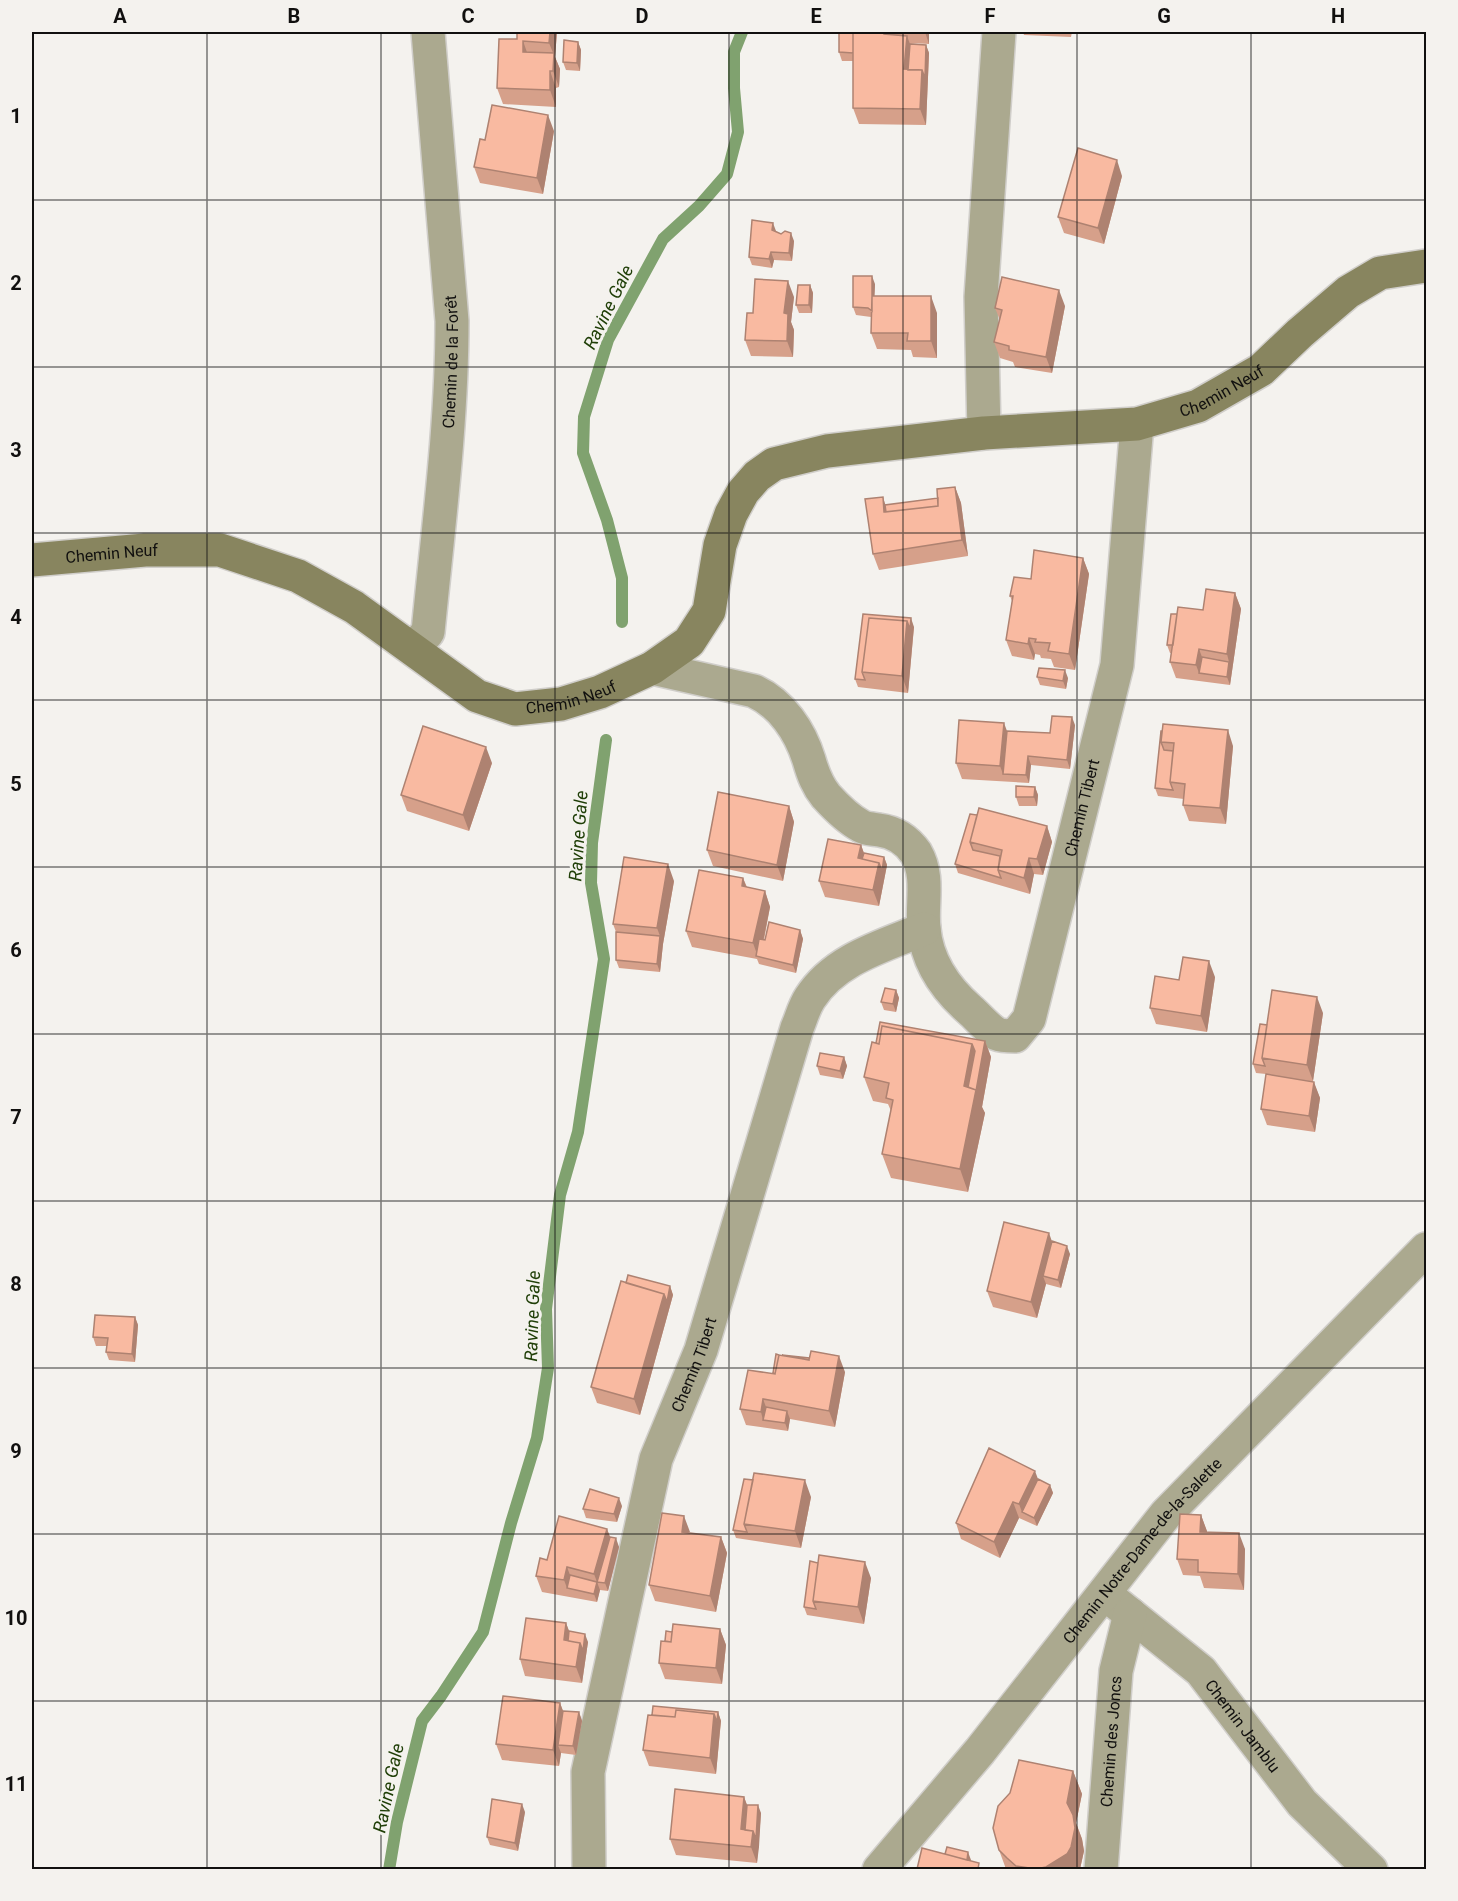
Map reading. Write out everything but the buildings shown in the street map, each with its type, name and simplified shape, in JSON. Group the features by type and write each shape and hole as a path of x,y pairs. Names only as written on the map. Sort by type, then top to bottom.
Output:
{"main road":[{"name":"Chemin Neuf","path":"32,560 145,550 220,550 298,576 354,607 477,696 515,709 561,704 600,692 652,668 689,642 709,611 720,545 731,514 743,492 757,476 774,464 827,451 984,434 1137,424 1198,406 1261,370 1348,292 1380,273 1426,266"}],"street":[{"name":"Chemin de la Forêt","path":"412,649 428,632 452,365 452,321 428,32"},
{"path":"984,434 981,297 999,32"},
{"name":"Chemin Tibert","path":"652,668 754,691 767,697 789,720 799,735 813,777 826,796 844,814 863,827 893,834 912,847 922,868 925,897 924,929 932,962 951,994 998,1034 1015,1036 1029,1019 1117,665 1137,424"},
{"name":"Chemin Tibert","path":"589,1869 588,1772 656,1460 700,1350 797,1029 809,999 826,978 849,961 924,929"},
{"name":"Chemin Notre-Dame-de-la-Salette","path":"879,1869 980,1751 1166,1514 1426,1249"},
{"name":"Chemin Jamblu","path":"1105,1594 1200,1671 1302,1803 1371,1869"},
{"name":"Chemin des Joncs","path":"1101,1869 1116,1671 1130,1614"}],"waterway":[{"name":"Ravine Gale","path":"622,622 622,578 607,520 583,453 584,417 608,340 663,239 699,206 727,174 738,132 734,52 742,32"},
{"name":"Ravine Gale","path":"389,1870 397,1822 422,1721 483,1632 511,1523 537,1438 548,1368 546,1309 560,1195 578,1132 604,959 591,883 592,843 606,740"}]}
